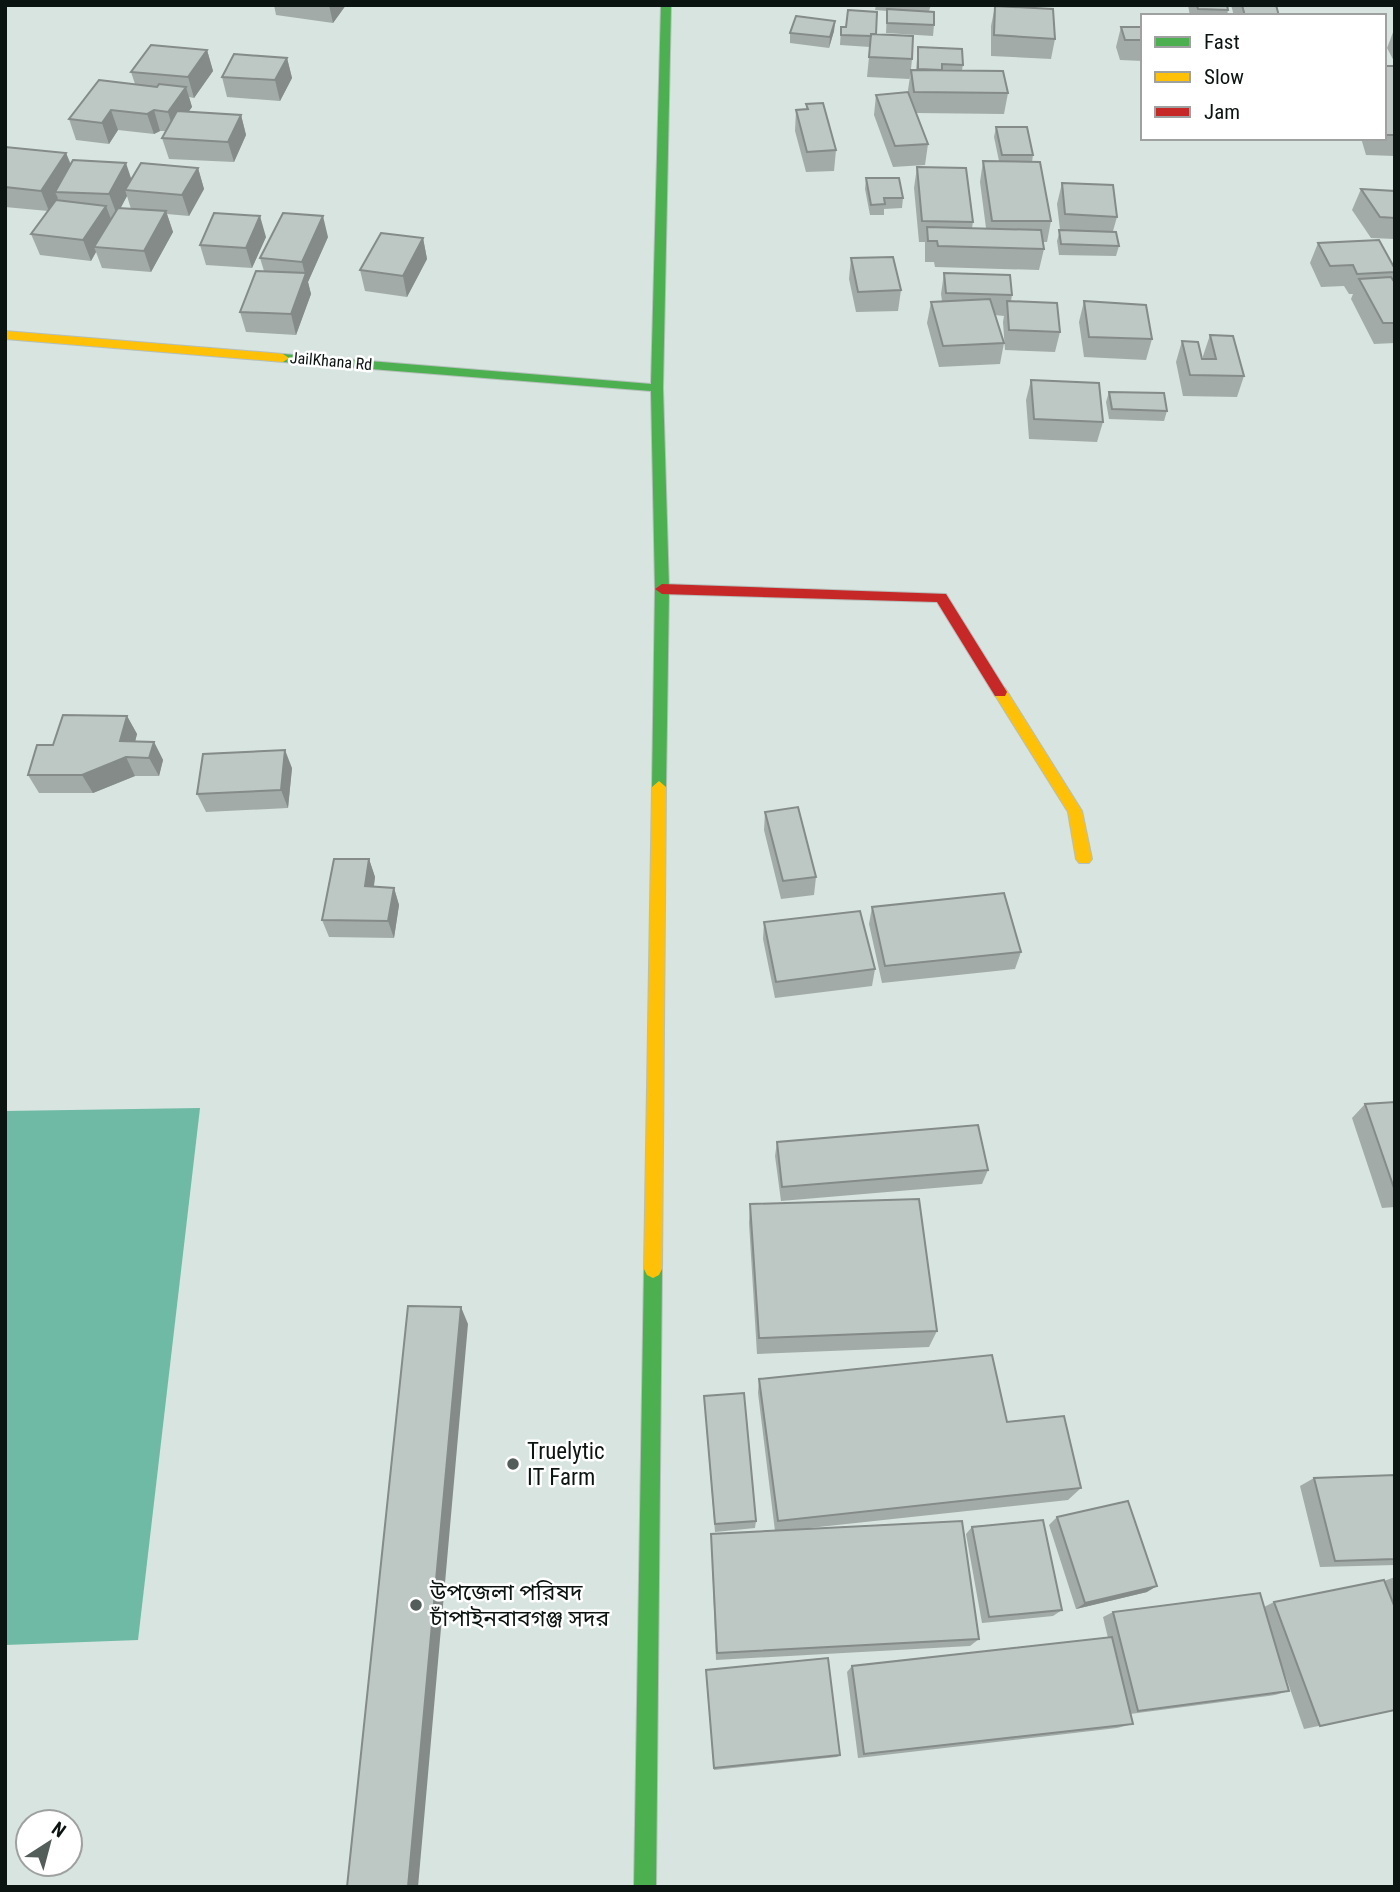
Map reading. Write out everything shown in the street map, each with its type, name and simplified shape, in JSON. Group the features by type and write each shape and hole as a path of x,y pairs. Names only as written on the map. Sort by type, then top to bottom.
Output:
{"main road":[{"path":"645,1887 662,589 657,388 666,5"},
{"name":"JailKhana Rd","path":"5,335 657,388"},
{"path":"662,589 941,597 1075,811 1084,859"}],"shaded area":[{"path":"200,1108 138,1640 5,1645 5,1111"}],"building":[{"path":"1197,5 1227,5 1228,10 1198,9"},
{"path":"1242,5 1276,5 1278,14 1244,14"},
{"path":"995,6 1053,9 1055,39 994,35"},
{"path":"887,9 934,12 934,25 887,23"},
{"path":"848,10 877,12 876,34 841,35 841,27 846,27"},
{"path":"796,16 835,21 830,37 790,33"},
{"path":"1121,27 1141,27 1141,40 1125,40"},
{"path":"871,34 913,36 912,59 869,57"},
{"path":"151,45 207,50 188,77 131,72"},
{"path":"918,47 962,49 963,65 942,64 942,70 918,69"},
{"path":"234,54 287,58 275,80 222,77"},
{"path":"1386,66 1395,66 1395,135 1386,135"},
{"path":"911,70 1003,71 1008,93 914,92"},
{"path":"99,80 157,87 159,84 186,87 168,112 154,110 147,114 111,110 102,123 69,119"},
{"path":"908,92 928,144 895,146 876,95"},
{"path":"823,103 836,150 807,152 796,110 808,109 806,104"},
{"path":"177,111 241,115 228,142 162,138"},
{"path":"996,127 1027,127 1033,155 1002,155"},
{"path":"5,147 66,153 41,191 5,187"},
{"path":"73,160 126,163 109,194 55,192"},
{"path":"983,161 1040,162 1051,221 992,221"},
{"path":"141,163 198,168 182,195 125,190"},
{"path":"917,167 966,168 973,222 922,221"},
{"path":"866,178 899,178 903,198 884,198 885,204 871,205"},
{"path":"1062,183 1113,185 1117,217 1065,214"},
{"path":"1361,189 1395,191 1395,218 1380,217"},
{"path":"56,200 106,206 83,240 31,234"},
{"path":"118,208 166,211 144,251 94,247"},
{"path":"214,213 260,216 246,248 200,245"},
{"path":"283,213 323,216 302,262 260,258"},
{"path":"927,227 1041,230 1044,249 938,246 937,241 928,241"},
{"path":"1059,230 1116,232 1119,246 1061,244"},
{"path":"381,233 423,238 403,276 360,270"},
{"path":"1379,240 1395,272 1357,274 1353,265 1330,266 1318,243"},
{"path":"893,257 901,290 858,292 851,258"},
{"path":"256,271 306,273 291,314 240,312"},
{"path":"944,273 1010,275 1012,295 946,293"},
{"path":"1391,277 1395,283 1395,323 1383,323 1359,279"},
{"path":"990,299 1004,343 943,346 931,302"},
{"path":"1007,301 1057,303 1060,332 1009,330"},
{"path":"1084,301 1146,305 1152,339 1089,337"},
{"path":"1210,335 1233,336 1244,376 1190,375 1182,341 1198,342 1202,359 1216,359"},
{"path":"1031,380 1099,383 1103,422 1034,419"},
{"path":"1109,392 1164,393 1167,411 1112,409"},
{"path":"63,715 127,716 120,741 154,742 149,758 126,757 82,775 28,775 37,745 53,745"},
{"path":"285,750 281,790 197,794 203,754"},
{"path":"798,807 816,877 783,881 765,812"},
{"path":"334,859 369,859 365,886 394,888 388,921 322,920"},
{"path":"1004,893 1021,952 885,966 872,907"},
{"path":"860,911 875,969 776,982 764,922"},
{"path":"1395,1102 1395,1191 1365,1104"},
{"path":"978,1125 988,1170 782,1187 777,1142"},
{"path":"919,1199 937,1331 759,1338 750,1204"},
{"name":"উপজেলা পরিষদ চাঁপাইনবাবগঞ্জ সদর","path":"408,1306 461,1307 408,1887 347,1887"},
{"path":"992,1355 1007,1422 1064,1416 1081,1488 778,1521 759,1379"},
{"path":"744,1393 756,1521 715,1524 704,1396"},
{"path":"1395,1475 1395,1559 1335,1561 1314,1478"},
{"path":"1128,1501 1157,1586 1085,1603 1057,1517"},
{"path":"1043,1520 1062,1610 989,1617 972,1527"},
{"path":"962,1521 979,1639 717,1653 711,1534"},
{"path":"1384,1580 1395,1608 1395,1710 1320,1726 1274,1602"},
{"path":"1260,1593 1289,1691 1138,1711 1113,1612"},
{"path":"1112,1637 1133,1724 864,1754 852,1666"},
{"path":"828,1658 840,1755 714,1768 706,1670"}],"traffic: fast":[{"path":"659,787 662,589 657,388 666,5"},
{"path":"283,358 657,388"},
{"path":"645,1887 653,1269"}],"traffic: slow":[{"path":"5,335 283,358"},
{"path":"1000,692 1075,811 1084,859"},
{"path":"653,1269 659,787"}],"traffic: jam":[{"path":"662,589 941,597 1000,692"}],"place":[{"name":"Truelytic IT Farm","path":"513,1464"},
{"name":"উপজেলা পরিষদ চাঁপাইনবাবগঞ্জ সদর","path":"416,1605"}]}
